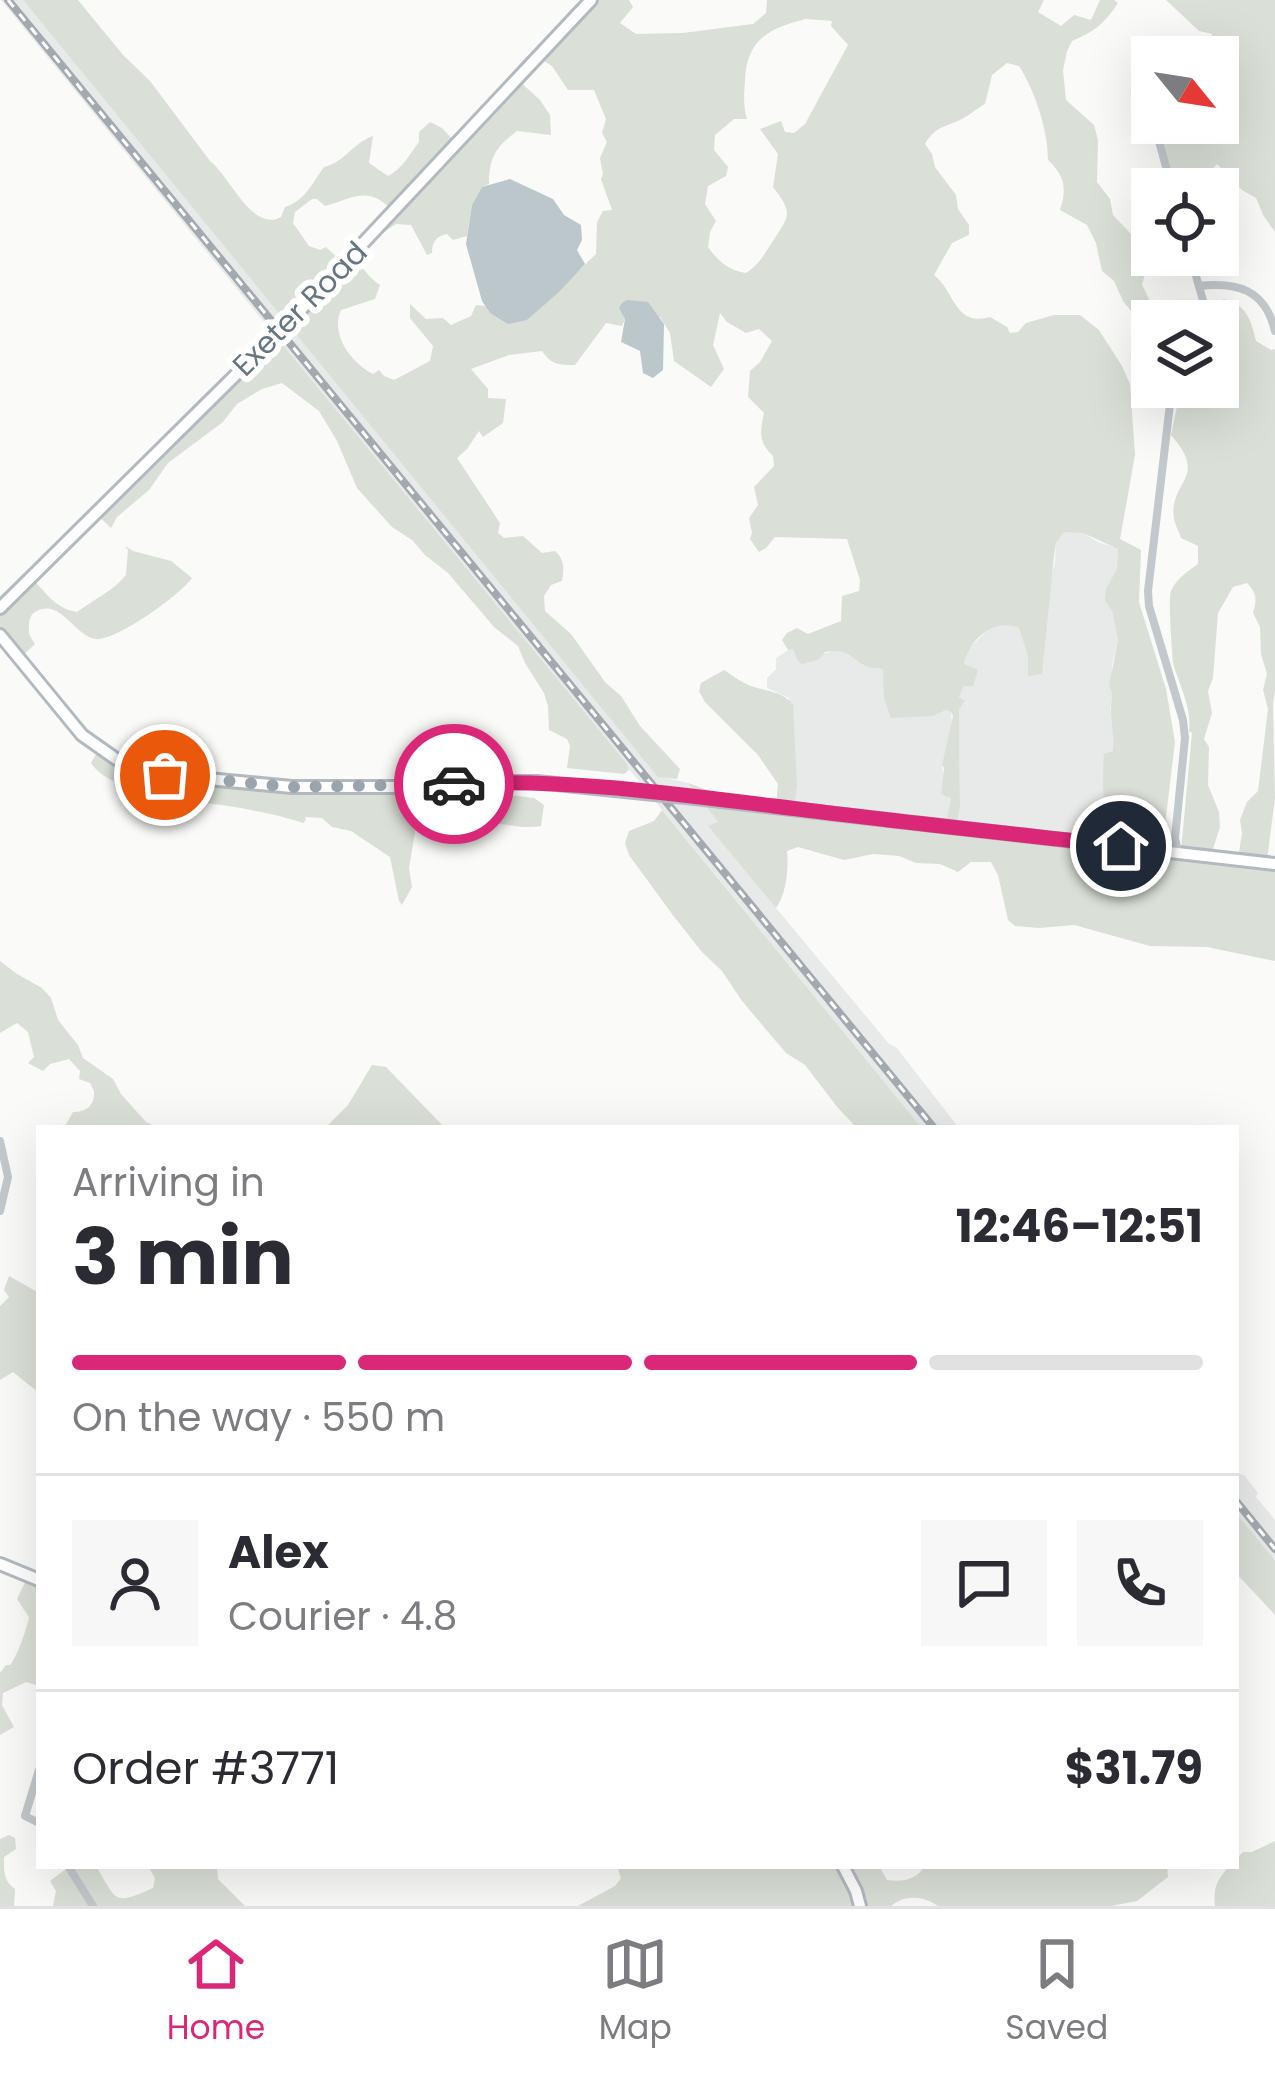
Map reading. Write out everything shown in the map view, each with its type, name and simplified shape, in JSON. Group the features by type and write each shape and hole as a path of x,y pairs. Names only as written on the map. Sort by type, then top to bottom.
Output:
{"street":[{"name":"Exeter Road","path":"0,608 292,320 591,0"},
{"path":"1195,276 1203,300"},
{"path":"1198,286 1226,284 1251,293 1264,305 1275,331"},
{"path":"1170,408 1148,591 1183,720 1178,852"},
{"path":"0,635 82,736 116,759 165,775 292,787 517,782 686,796 1275,864"},
{"path":"0,1141 8,1177 0,1211"},
{"path":"0,1564 36,1579"},
{"path":"36,1780 25,1816 36,1821"},
{"path":"70,1869 93,1906"},
{"path":"845,1869 860,1906"}],"shaded area":[{"path":"1,0 23,0 658,776 688,783 719,823 709,827 957,1125 920,1125"},
{"path":"23,0 78,0 150,81 242,201 270,220 281,217 285,207 303,196 324,167 366,139 373,136 369,163 388,176 405,161 419,142 419,132 430,122 454,141 516,78 540,100 550,115 551,135 517,131 504,142 492,160 489,184 472,205 467,236 453,240 447,234 440,236 432,253 427,255 411,225 396,224 375,238 390,208 374,197 359,196 325,206 312,199 295,212 293,223 309,246 326,247 340,260 348,253 380,285 375,299 341,310 338,329 357,363 394,380 430,361 433,346 410,318 410,304 426,319 443,318 451,325 471,316 476,305 490,313 527,320 596,254 597,222 603,211 612,210 601,179 606,119 594,90 568,90 552,66 536,56 588,0 629,0 633,7 620,23 636,34 753,24 766,13 767,0 1044,0 1038,12 1061,26 1074,15 1091,20 1100,0 1118,3 1098,26 1072,41 1063,70 1066,100 1094,125 1097,182 1110,199 1113,215 1131,234 1131,276 1144,276 1142,285 1149,300 1131,300 1131,311 1114,281 1102,271 1087,225 1060,210 1063,183 1048,160 1039,111 1019,66 1007,63 992,75 985,104 935,131 925,144 969,225 969,235 952,243 934,275 962,312 978,319 990,317 1010,333 1054,315 1080,315 1099,330 1130,384 1135,455 1120,539 1141,550 1139,602 1166,689 1175,742 1162,850 1181,851 1192,733 1174,667 1170,596 1173,587 1198,564 1198,546 1181,538 1174,519 1176,496 1188,471 1171,435 1177,408 1239,408 1239,307 1256,341 1275,349 1275,797 1267,861 1275,863 1275,961 1207,947 1150,946 1074,925 1015,926 1008,920 991,862 971,862 958,872 899,856 873,854 844,860 798,847 787,851 786,881 776,908 708,826 718,822 688,783 741,802 776,805 778,784 758,755 705,702 699,691 701,683 724,670 793,704 794,807 946,822 951,798 941,794 942,765 953,716 946,710 933,716 891,718 884,698 883,669 868,667 841,652 825,652 818,660 802,664 782,640 797,628 808,634 841,621 842,596 859,591 860,580 847,539 775,537 759,552 750,539 749,518 758,505 754,487 774,466 761,436 764,413 748,397 750,371 772,341 759,329 746,333 720,313 713,345 724,369 711,387 674,361 670,333 660,317 625,319 622,326 606,323 575,365 556,363 542,351 509,355 471,369 488,389 488,398 506,399 503,423 483,437 479,431 457,458 500,523 498,533 504,538 523,536 542,553 555,551 561,558 562,581 551,585 544,596 545,611 571,634 640,726 680,769 677,779 658,777","holes":["806,19 832,21 831,26 848,45 805,124 794,133 785,132 781,121 760,129 778,154 773,187 787,215 758,262 746,273 740,272 708,247 716,221 705,204 708,186 726,176 728,167 714,150 715,135 734,119 747,119 746,67 762,38","1064,532 1083,533 1118,549 1117,569 1105,600 1118,640 1109,686 1113,751 1104,754 1103,777 1113,844 957,824 959,709 965,701 959,697 964,686 973,686 978,670 964,664 967,655 983,633 1009,625 1019,628 1028,655 1028,676 1042,674 1056,543","1247,583 1254,593 1253,613 1260,627 1268,709 1258,791 1240,820 1238,859 1211,855 1220,827 1208,785 1209,747 1204,739 1212,713 1208,691 1218,613 1233,587"]},
{"path":"1166,0 1275,0 1275,232 1256,198 1239,187 1239,168 1217,164 1213,168 1166,168 1159,144 1239,144 1239,36 1199,31"},
{"path":"510,179 553,199 564,215 581,225 577,250 585,264 527,320 508,324 490,313 482,301 466,244 472,205 482,187"},
{"path":"627,300 648,302 664,324 663,370 653,378 643,373 640,351 621,342 625,319 619,308"},
{"path":"273,333 629,770 624,774 567,768 570,746 567,739 549,730 544,693 518,646 357,488 319,411 282,383 237,404 223,422 168,463 111,528 93,511"},
{"path":"1064,531 1083,533 1118,548 1112,579 1118,640 1110,709 1114,720 1113,844 957,824 959,708 965,702 959,697 978,671 964,664 967,651 997,625 1019,628 1029,655 1028,676 1056,543"},
{"path":"125,546 171,561 192,578 146,616 104,638 88,636 53,610 37,611 29,624 35,644 20,658 0,634 0,596 3,599 28,575 56,603 77,612 126,575"},
{"path":"790,649 797,660 838,650 872,668 884,669 884,698 899,716 951,712 952,728 942,765 946,794 951,798 946,822 794,808 789,698 767,688 776,658"},
{"path":"99,749 166,775 296,787 503,775 509,795 534,798 544,805 541,826 480,822 443,827 430,823 427,810 415,808 409,815 416,826 409,868 412,887 402,905 390,857 351,831 332,827 322,818 306,817 304,823 219,805 133,797 91,763"},
{"path":"662,810 920,1125 854,1125 805,1065 786,1053 629,855 625,843 629,831 654,821"},
{"path":"0,961 42,988 83,1058 113,1079 121,1094 152,1125 66,1125 73,1112 91,1104 94,1091 90,1083 79,1079 80,1071 69,1059 43,1071 28,1063 34,1057 28,1032 17,1023 0,1033"},
{"path":"372,1065 386,1067 442,1125 328,1125 348,1105"},
{"path":"9,1276 36,1291 36,1391 13,1372 0,1380 0,1306 9,1297 4,1290"},
{"path":"1239,1474 1275,1520 1275,1560 1239,1517"},
{"path":"1239,1517 1275,1560 1275,1615 1239,1576"},
{"path":"28,1576 36,1579 36,1685 26,1682 3,1693 2,1705 14,1727 0,1735 0,1673 13,1661 29,1617 17,1599"},
{"path":"15,1838 16,1849 4,1857 4,1871 15,1889 14,1906 0,1906 0,1839"},
{"path":"1275,1841 1275,1906 1215,1906 1222,1875 1227,1869 1239,1869 1239,1856"},
{"path":"66,1869 98,1869 113,1893 123,1898 153,1888 155,1878 150,1869 217,1869 218,1879 245,1906 53,1906 56,1891 50,1881"},
{"path":"618,1869 881,1869 887,1880 898,1881 923,1869 1167,1869 1168,1877 1137,1901 1111,1906 938,1906 915,1898 891,1906 578,1906 621,1878"}],"railway":[{"path":"8,0 932,1125"},
{"path":"1239,1505 1275,1549"}],"way so far":[{"path":"165,775 292,787 454,784"}],"route":[{"path":"454,784 537,782 1121,846"}]}
